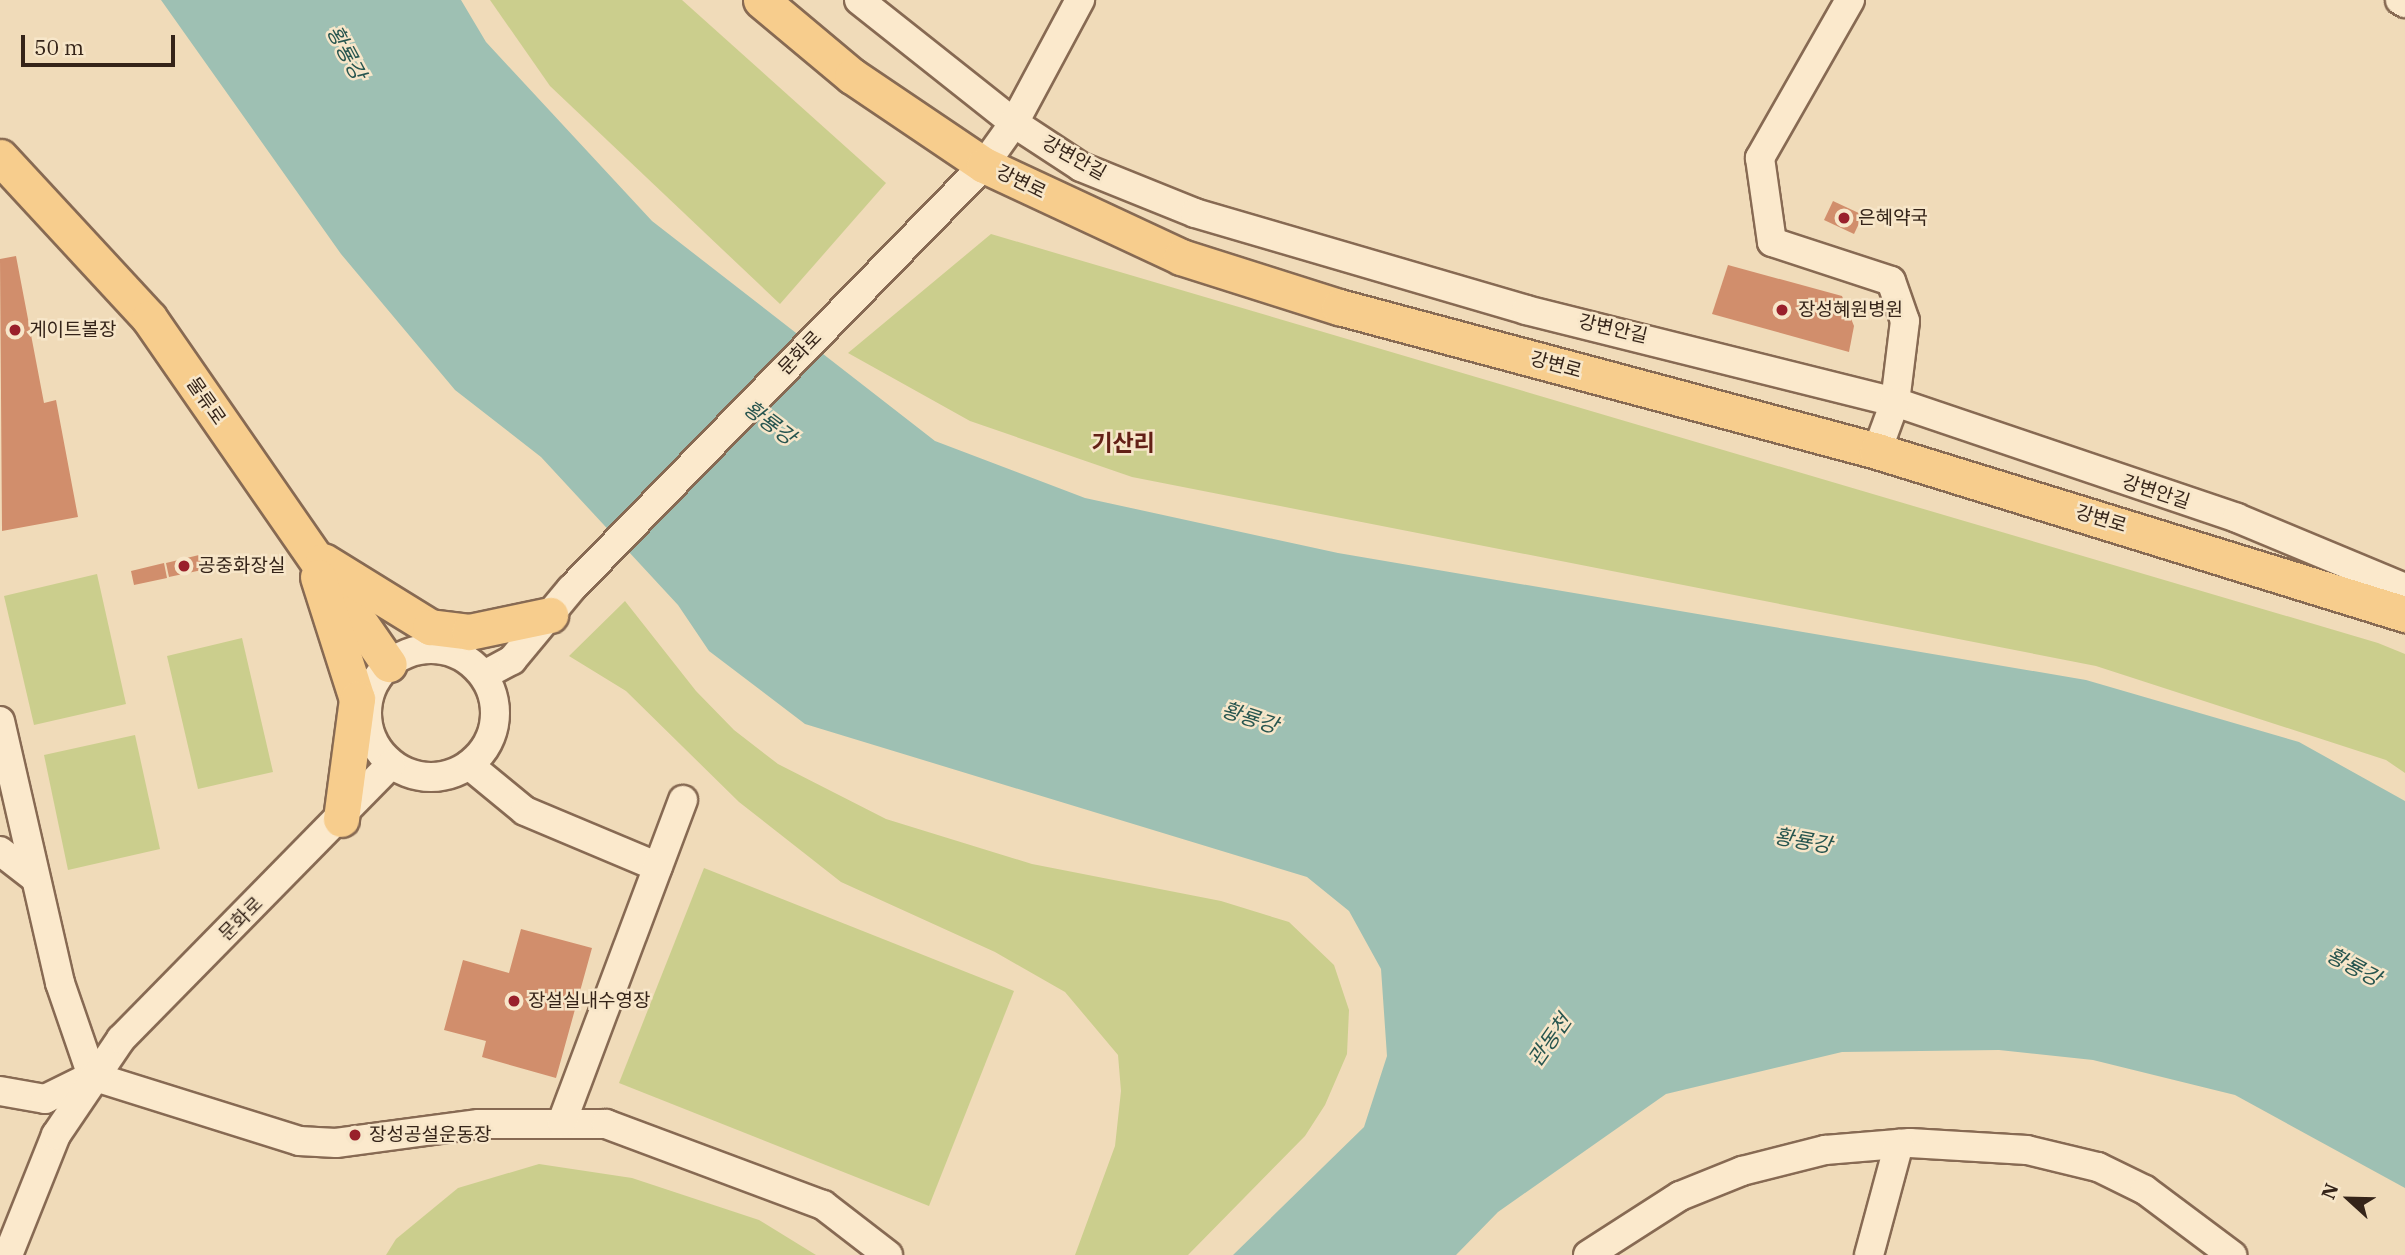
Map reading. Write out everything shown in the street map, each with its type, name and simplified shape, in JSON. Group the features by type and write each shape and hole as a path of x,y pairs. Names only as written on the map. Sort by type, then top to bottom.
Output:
{"main road":[{"name":"강변로","path":"761,0 872,90 984,165 1133,237 1258,282 1877,451 2405,614"},
{"name":"물류로","path":"0,157 149,318 389,663"},
{"path":"312,554 430,627 470,632 561,602"},
{"path":"312,554 335,641 357,699 341,819"}],"street":[{"name":"강변안길","path":"859,0 1014,123 1082,167 1195,213 1526,310 1895,402 2237,518 2405,588"},
{"name":"문화로","path":"484,675 512,660 561,602 984,165 1014,123 1080,0"},
{"path":"1850,0 1760,158 1772,242 1891,281 1905,321 1895,402 1877,451"},
{"path":"2400,0 2405,3"},
{"path":"448,650 467,658 484,675 496,711 493,732 469,765 430,777 391,764 374,742 366,714 373,687 389,663 407,653 448,650"},
{"path":"0,721 69,1018 92,1076"},
{"name":"문화로","path":"8,1255 56,1135 92,1076 121,1039 341,819 391,764"},
{"path":"469,765 525,811 658,867"},
{"path":"562,1122 683,800"},
{"path":"0,851 35,878"},
{"path":"0,1091 46,1100 92,1076 299,1141 344,1144 479,1124 562,1122 633,1130 801,1195 833,1212 888,1255"},
{"path":"1869,1255 1899,1144"},
{"path":"1588,1255 1679,1196 1742,1171 1825,1150 1899,1144 2027,1150 2098,1167 2145,1190 2232,1255"}],"green space":[{"path":"490,0 682,0 886,183 780,304 550,86"},
{"path":"991,234 2378,643 2405,654 2405,773 2386,760 2096,666 1132,477 970,421 848,353"},
{"path":"97,574 126,704 34,725 4,596"},
{"path":"625,601 696,691 734,730 778,764 886,819 1032,864 1221,901 1289,922 1334,965 1349,1010 1347,1054 1325,1105 1305,1136 1188,1255 1075,1255 1115,1146 1121,1091 1118,1055 1065,992 995,952 841,882 739,802 626,691 569,656"},
{"path":"242,638 273,772 198,789 167,656"},
{"path":"135,735 160,849 68,870 44,755"},
{"path":"704,868 1014,991 929,1206 619,1083"},
{"path":"539,1164 632,1178 759,1220 816,1255 386,1255 396,1239 458,1188"}],"water":[{"path":"161,0 461,0 486,42 652,221 935,441 1085,498 1338,553 2086,680 2299,742 2405,801 2405,1188 2235,1095 2093,1060 1999,1050 1842,1052 1666,1094 1498,1212 1456,1255 1233,1255 1364,1127 1387,1056 1381,969 1349,911 1307,877 805,724 709,651 678,605 541,457 455,390 341,254"}],"building":[{"name":"은혜약국","path":"1833,201 1863,215 1854,234 1824,220"},
{"name":"게이트볼장","path":"16,256 44,403 56,400 78,517 2,531 0,259"},
{"name":"장성혜원병원","path":"1728,265 1842,296 1854,326 1849,352 1712,314"},
{"name":"공중화장실","path":"199,555 202,570 169,577 166,563"},
{"name":"공중화장실","path":"164,563 167,578 134,585 131,571"},
{"name":"장설실내수영장","path":"521,929 592,948 556,1078 482,1057 486,1041 444,1030 463,960 509,973"}],"place":[{"name":"은혜약국","path":"1844,218"},
{"name":"장성혜원병원","path":"1782,310"},
{"name":"게이트볼장","path":"15,330"},
{"name":"공중화장실","path":"184,566"},
{"name":"장설실내수영장","path":"514,1001"},
{"name":"장성공설운동장","path":"355,1135"}],"district":[{"name":"기산리","path":"1123,442"}],"water label":[{"name":"황룡강","path":"347,52"},
{"name":"황룡강","path":"770,422"},
{"name":"황룡강","path":"1250,717"},
{"name":"황룡강","path":"1803,840"},
{"name":"황룡강","path":"2354,966"},
{"name":"관동천","path":"1549,1040"}]}
